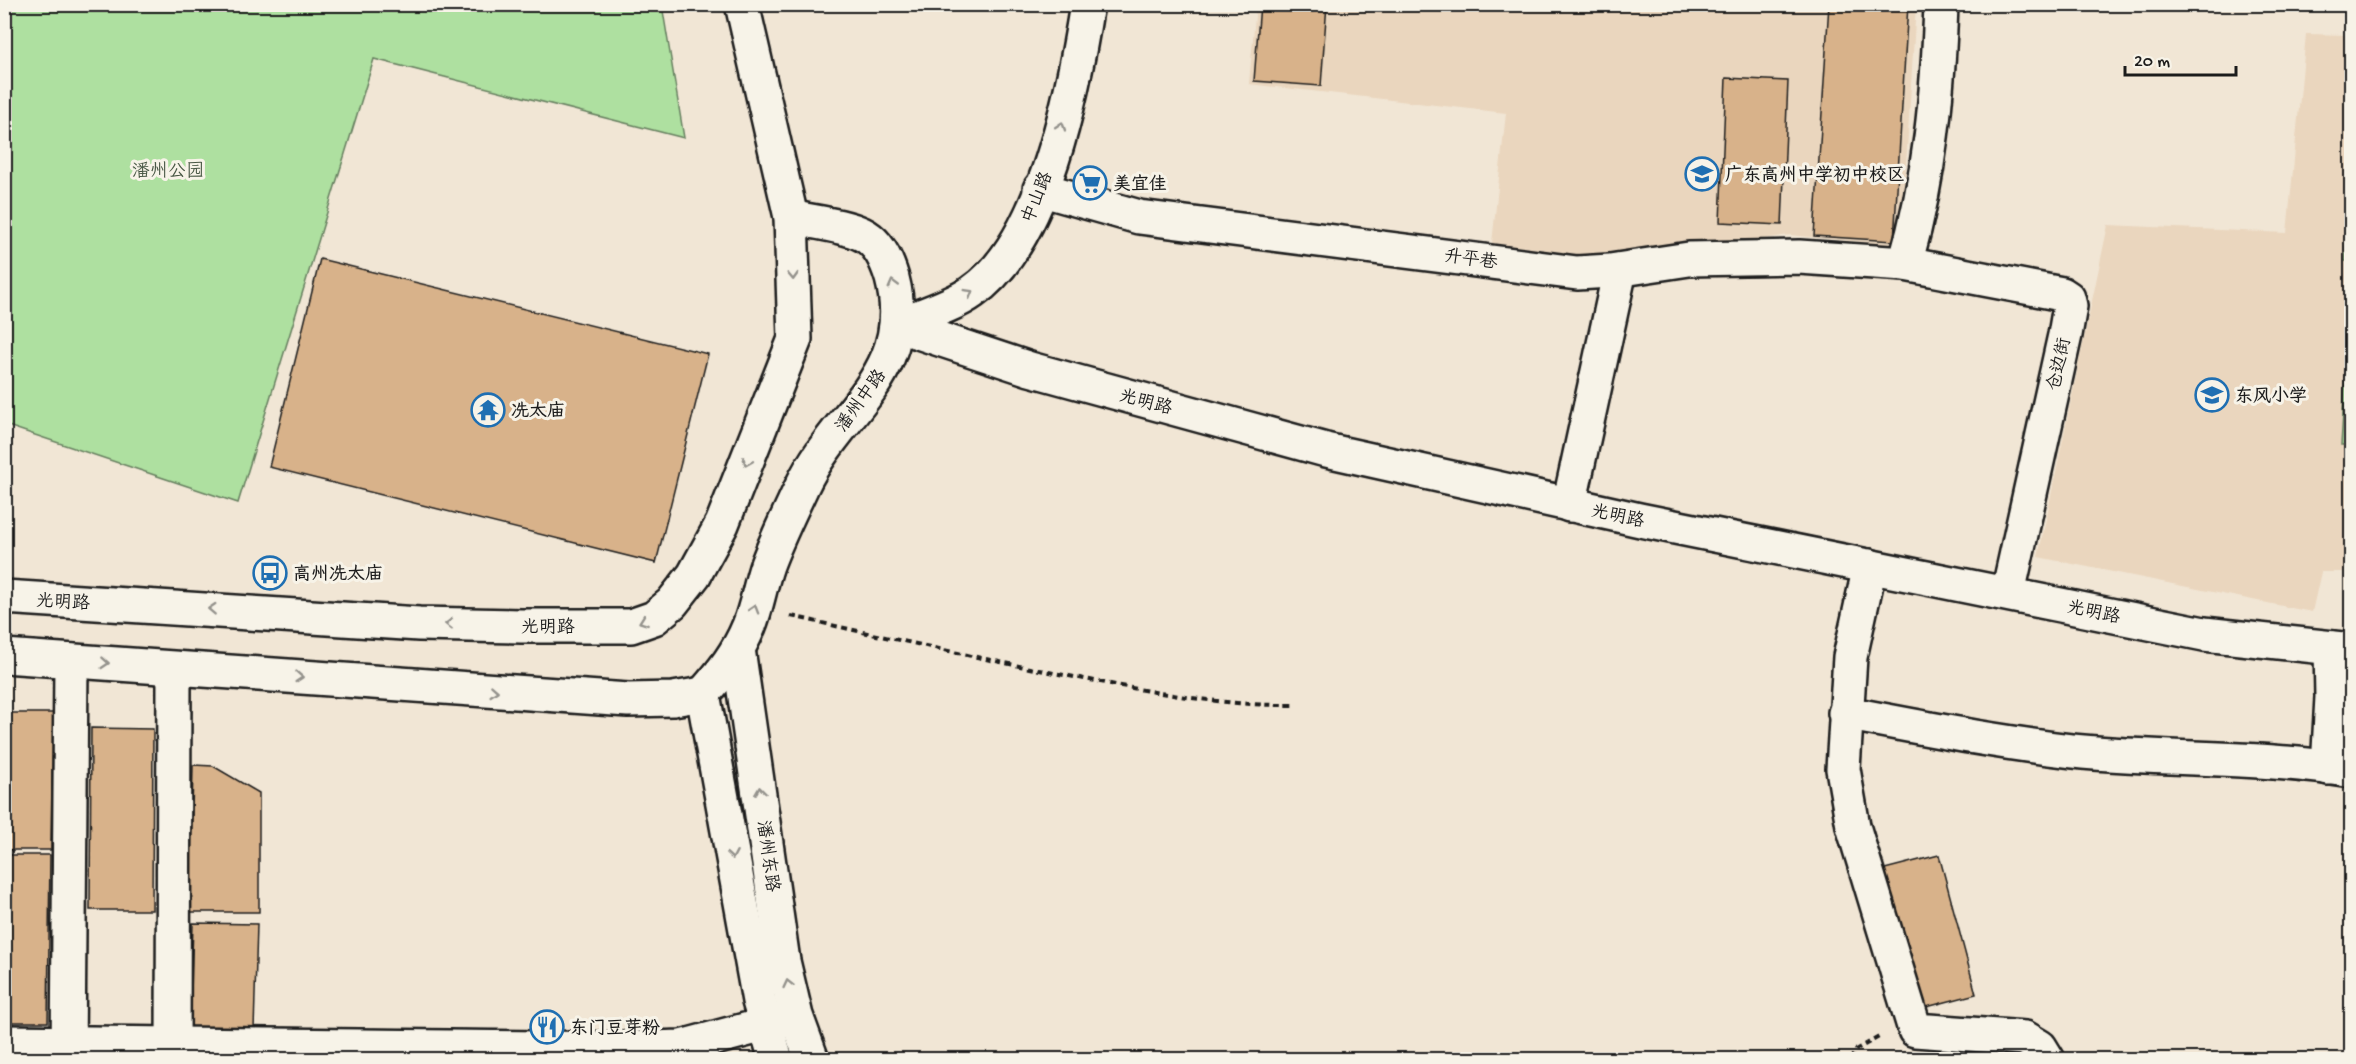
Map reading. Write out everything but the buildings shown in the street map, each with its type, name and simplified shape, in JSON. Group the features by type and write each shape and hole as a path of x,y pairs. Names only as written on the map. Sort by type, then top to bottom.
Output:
{"street":[{"path":"742,4 791,218"},
{"name":"中山路","path":"897,325 972,293 995,272 1011,253 1040,189 1074,83 1087,4"},
{"path":"1905,264 1924,195 1933,139 1941,4"},
{"name":"升平巷","path":"1040,189 1139,217 1578,273 1620,270 1656,262 1750,256 1905,264"},
{"name":"潘州中路","path":"703,694 729,665 738,649 755,608 767,565 803,483 842,424 880,378 892,351 897,325 896,294 889,266 876,244 862,234 791,218"},
{"name":"光明路","path":"4,597 419,624 631,626 654,618 672,603 694,575 722,524 795,339 791,218"},
{"name":"仓边街","path":"1905,264 2058,292 2068,298 2070,306 2065,335 2008,593"},
{"path":"1569,505 1620,270"},
{"name":"光明路","path":"897,325 1030,369 1326,450 1569,505 2204,634 2342,649"},
{"path":"1870,566 1850,657 1843,769 1853,826 1915,1030 2025,1038 2040,1047 2048,1059"},
{"name":"潘州东路","path":"738,649 783,961 781,1021 776,1059"},
{"path":"1845,713 2004,741 2083,752 2340,770 2332,687 2342,649"},
{"path":"4,656 628,700 673,699 703,694"},
{"path":"68,1051 72,661"},
{"path":"173,1052 174,669"},
{"name":"潘州东路","path":"703,694 759,1001 781,1021 812,1059"},
{"path":"4,1042 68,1051 277,1053 635,1049 681,1047 781,1021"}],"path":[{"path":"755,608 1014,665 1123,686 1252,705 1293,705"}],"shaded area":[{"name":"广东高州中学初中校区","path":"1256,5 1916,5 1901,246 1790,235 1612,259 1492,243 1506,113 1249,84"},
{"name":"东风小学","path":"2306,34 2351,35 2351,572 2321,572 2312,612 2038,557 2108,225 2287,233"}],"green space":[{"name":"潘州公园","path":"5,4 662,5 684,138 374,59 238,503 5,425"},
{"path":"2351,173 2352,261 2345,261"},
{"path":"2351,284 2351,445 2341,445"}],"place":[{"name":"广东高州中学初中校区","path":"1702,174"},
{"name":"美宜佳","path":"1090,183"},
{"name":"东风小学","path":"2212,395"},
{"name":"冼太庙","path":"488,410"},
{"name":"高州冼太庙","path":"270,573"},
{"name":"东门豆芽粉","path":"547,1027"}]}
